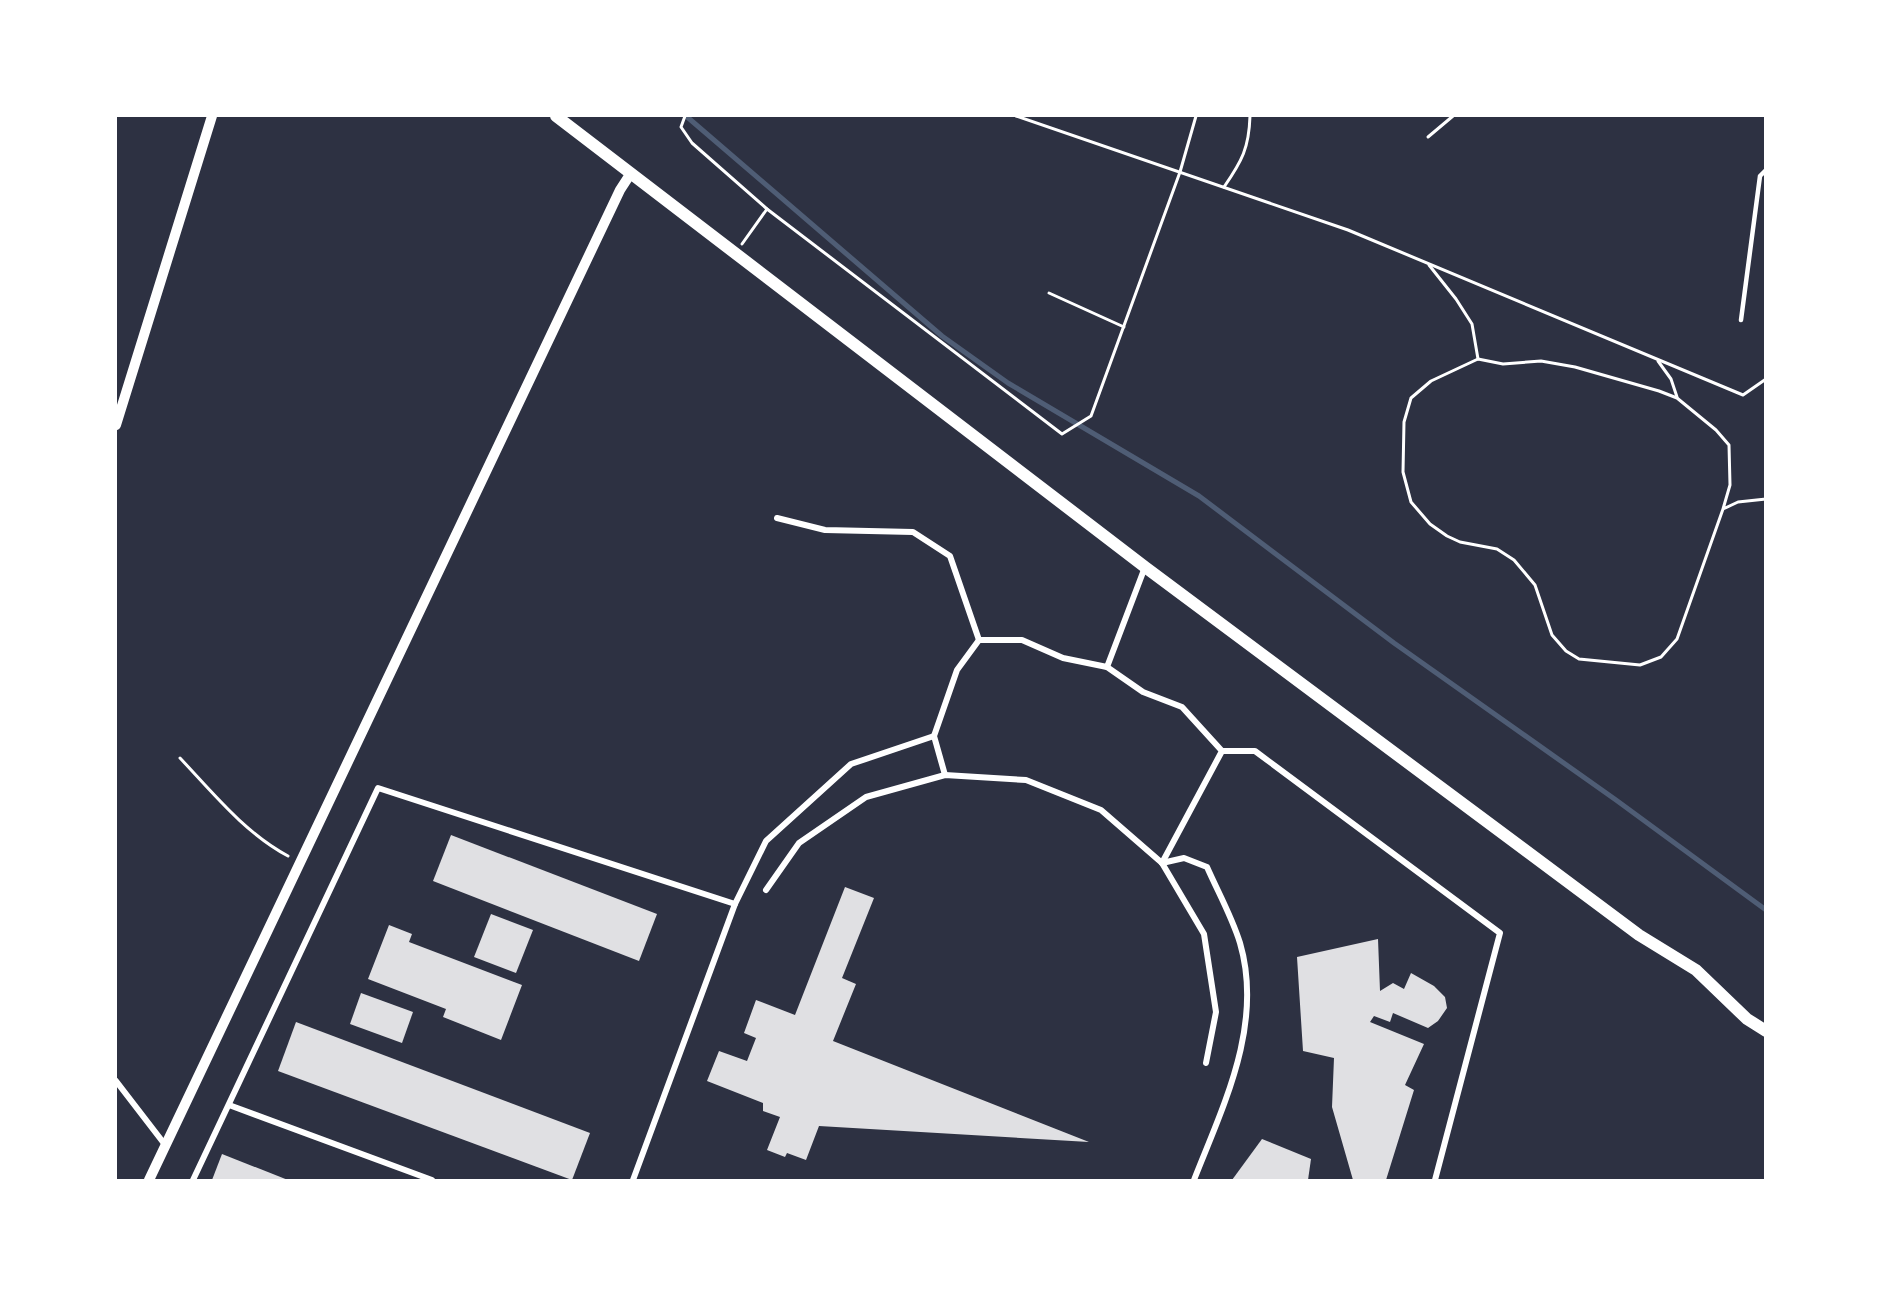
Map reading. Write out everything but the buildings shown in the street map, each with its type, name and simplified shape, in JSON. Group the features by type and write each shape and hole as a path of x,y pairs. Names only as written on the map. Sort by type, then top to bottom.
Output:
{"main road":[{"path":"556,116 1145,567 1639,935 1696,970 1747,1019 1766,1031"}],"street":[{"path":"116,425 212,116"},
{"path":"149,1180 620,190 631,173"},
{"path":"777,518 825,530 913,532 950,556 979,640"},
{"path":"1107,667 1145,567"},
{"path":"979,640 1022,640 1063,658 1107,667 1143,692 1182,707 1222,751 1255,751 1500,933 1435,1180"},
{"path":"945,775 934,736 957,670 979,640"},
{"path":"633,1180 735,904 766,841 851,764 934,736"},
{"path":"1162,863 1222,751"},
{"path":"766,890 799,843 866,797 945,775 1026,780 1101,810 1162,863 1204,934 1216,1012 1206,1063"},
{"path":"193,1180 378,788 735,904"},
{"path":"1162,863 1184,858 1207,867 1240,943 1246,990 1242,1046 1231,1087 1194,1180"},
{"path":"116,1081 166,1146"},
{"path":"229,1106 432,1180"}],"lane":[{"path":"1741,320 1760,176 1766,171"}],"path":[{"path":"685,116 681,127 692,143 767,209 1062,434 1091,416 1180,172 1196,116"},
{"path":"1016,116 1348,230 1743,395 1766,379"},
{"path":"1224,188 1244,159 1250,135 1250,116"},
{"path":"1428,137 1453,116"},
{"path":"735,253 767,209"},
{"path":"1428,263 1472,324 1478,359"},
{"path":"1049,293 1124,327"},
{"path":"1478,359 1503,364 1541,361 1575,367 1677,398 1716,430 1729,445 1730,485 1723,509 1677,639 1662,657 1640,665 1579,659 1572,655 1552,635 1535,585 1514,560 1497,549 1460,542 1446,536 1430,524 1411,502 1403,472 1404,422 1411,398 1431,381 1478,359"},
{"path":"1657,359 1671,379 1677,398"},
{"path":"1723,509 1738,502 1766,500"},
{"path":"180,758 267,845 301,862"}],"waterway":[{"path":"686,116 942,336 1008,383 1199,496 1394,643 1616,800 1766,910"}]}
